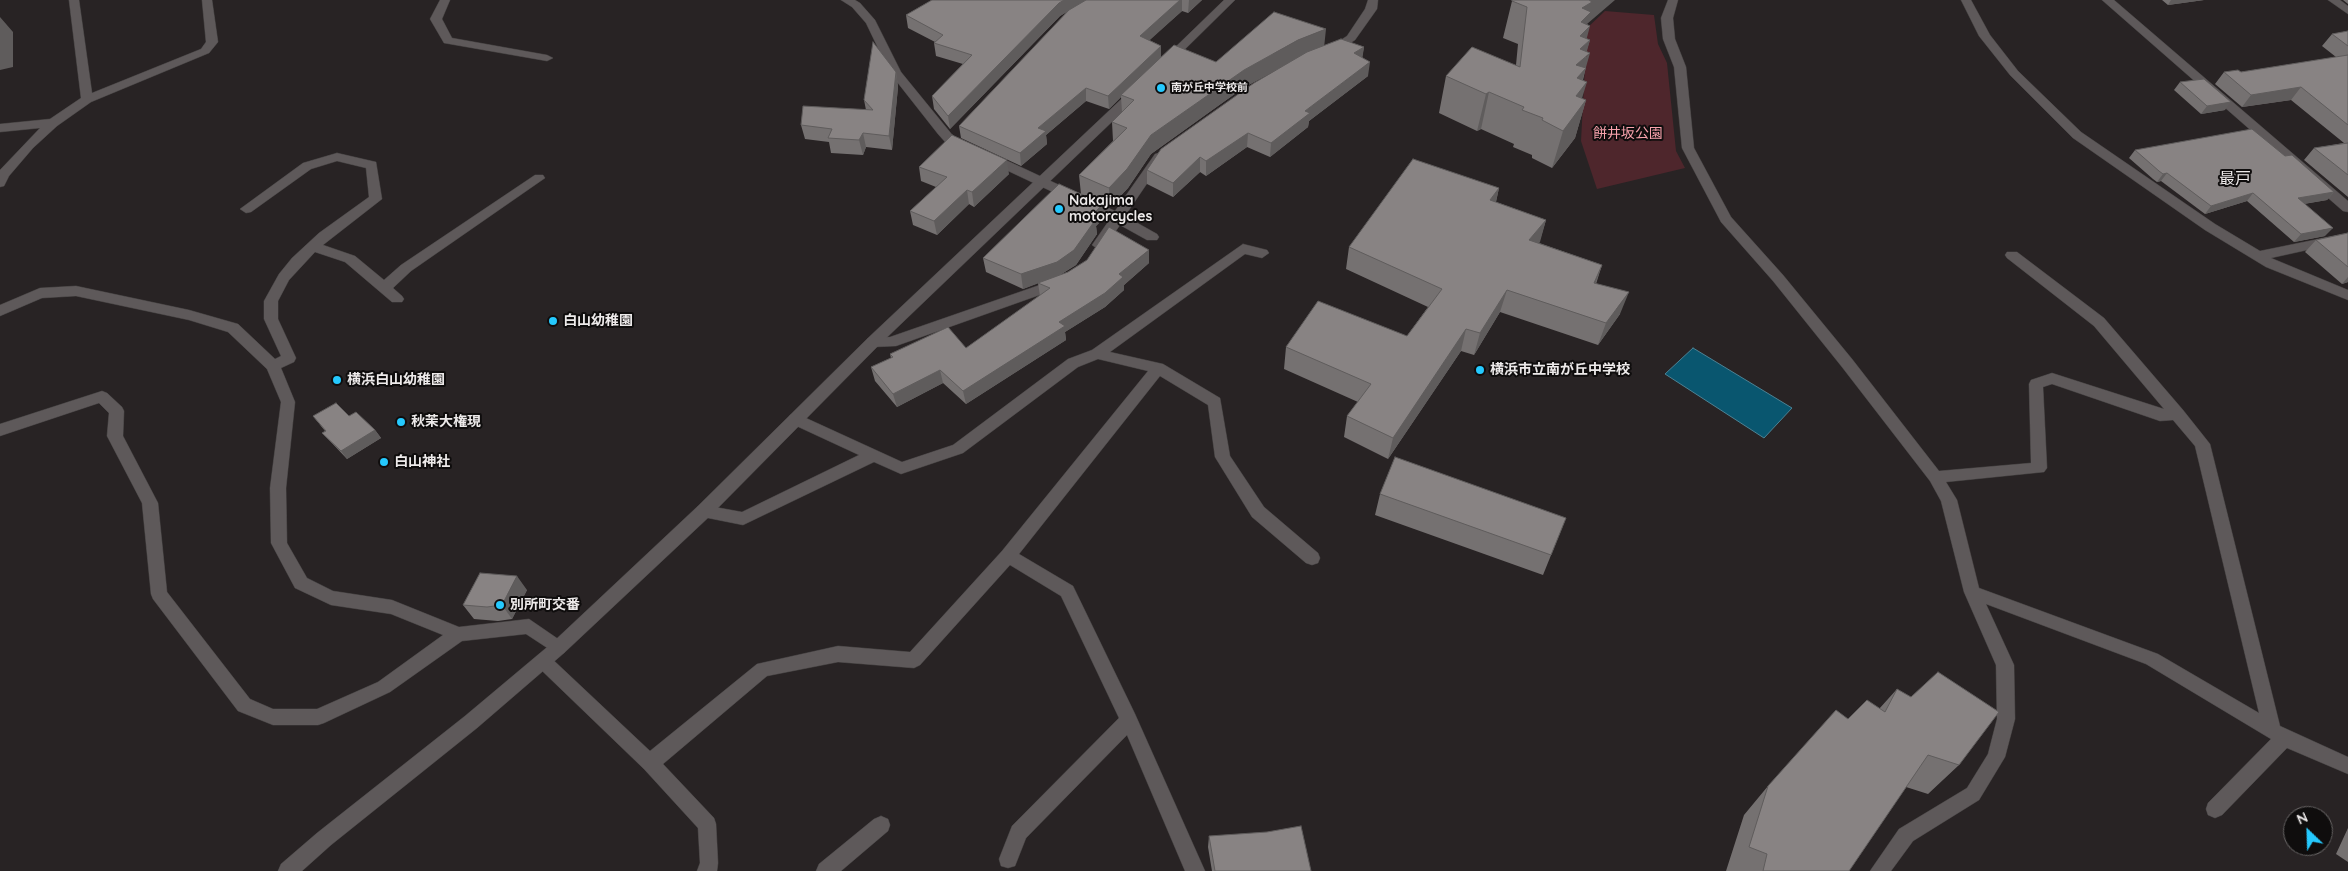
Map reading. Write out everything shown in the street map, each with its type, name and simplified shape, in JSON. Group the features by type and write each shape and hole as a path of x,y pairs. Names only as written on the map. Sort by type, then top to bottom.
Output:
{"street":[{"path":"74,0 87,100"},
{"path":"0,183 3,175 28,145 53,123 87,100 205,50 212,42 207,0"},
{"path":"445,0 436,19 448,41 547,58"},
{"path":"846,0 856,5 871,22 896,73 953,137 1118,218 1152,237"},
{"path":"1159,69 1230,0"},
{"path":"1318,56 1336,49 1351,38 1371,9 1373,0"},
{"path":"1673,0 1667,18 1669,39 1680,67 1688,148 1726,220 1778,278 1935,477 1949,500 1972,592 2005,665 2006,719 1996,757 1973,794 1906,836 1880,871"},
{"path":"1966,0 1985,36 2014,73 2077,135 2210,226 2258,256 2297,275 2348,295"},
{"path":"2107,0 2348,208"},
{"path":"2333,0 2348,11"},
{"path":"288,871 324,839 472,722 558,648 704,511 873,342 1044,182 1145,83"},
{"path":"0,128 53,123"},
{"path":"1092,255 1156,159 1172,148"},
{"path":"246,209 307,166 337,157 372,165 376,199 313,246 297,261 284,277 271,300 271,319 289,358 273,366"},
{"path":"384,288 406,268 539,178"},
{"path":"2258,256 2348,237"},
{"path":"313,246 350,259 397,299"},
{"path":"795,419 901,468 958,450 1073,363 1097,354 1243,249 1262,254"},
{"path":"2012,255 2099,322 2202,444 2279,734"},
{"path":"873,342 891,342 1064,281 1070,277"},
{"path":"0,311 40,293 76,291 190,315 233,328 273,366 288,402 278,488 279,543 301,583 331,598 392,607 458,634 529,626 558,648"},
{"path":"1097,354 1158,368 1215,402 1223,457 1258,512 1312,558"},
{"path":"650,763 762,670 838,654 914,660 1008,556 1158,368"},
{"path":"1935,477 2039,468 2036,384 2052,378 2160,415 2178,414"},
{"path":"0,430 102,397 117,412 115,436 150,503 159,594 244,705 273,717 318,717 384,687 458,634"},
{"path":"704,511 743,520 872,456"},
{"path":"1008,556 1067,591 1129,720 1195,871"},
{"path":"1972,592 2152,659 2279,734 2348,766"},
{"path":"543,661 650,763 707,824 709,863 707,871"},
{"path":"1008,859 1019,832 1129,720"},
{"path":"2215,809 2279,734"},
{"path":"826,871 881,825"}],"green space":[{"name":"餅井坂公園","path":"1605,11 1654,15 1658,44 1667,63 1676,151 1685,168 1597,189 1581,141 1587,28"}],"water":[{"path":"1693,348 1792,408 1764,438 1665,374"}],"building":[{"path":"932,0 1064,0 948,116 932,96 972,55 934,43 943,35 906,15"},
{"path":"1086,0 1180,0 1140,36 1161,46 1108,96 1086,88 1038,128 1046,131 1020,153 959,126 1069,10"},
{"path":"1512,0 1589,0 1592,2 1582,8 1591,12 1581,22 1590,26 1580,36 1590,40 1580,49 1590,53 1576,65 1586,68 1577,78 1587,82 1576,96 1586,100 1563,131 1542,120 1543,118 1522,110 1524,107 1489,92 1486,94 1446,76 1472,47 1520,67 1527,7"},
{"path":"1274,12 1326,29 1298,40 1244,70 1151,135 1127,169 1109,188 1079,175 1127,128 1112,122 1134,100 1121,95 1174,45 1216,62"},
{"path":"2348,31 2348,46 2332,34"},
{"path":"1341,39 1364,47 1354,53 1370,62 1305,111 1310,113 1271,143 1248,133 1206,161 1200,157 1173,183 1147,170 1161,149 1254,83 1307,52"},
{"path":"873,42 896,72 889,136 863,133 859,140 828,138 832,129 801,125 803,106 873,110 864,100"},
{"path":"2348,55 2348,125 2301,87 2251,95 2224,72 2238,70 2241,72"},
{"path":"2204,79 2231,102 2207,106 2180,82"},
{"path":"2252,129 2285,156 2292,155 2334,192 2298,198 2333,228 2301,234 2253,193 2211,206 2167,173 2163,174 2135,150"},
{"path":"952,135 1007,160 972,192 967,190 934,221 910,211 947,177 919,167"},
{"path":"2348,143 2348,175 2314,148"},
{"path":"1413,159 1499,188 1490,200 1546,220 1529,240 1602,265 1594,283 1629,292 1606,323 1507,290 1480,333 1466,329 1393,438 1347,416 1371,384 1286,347 1318,301 1407,336 1442,289 1349,247"},
{"path":"1059,184 1103,204 1091,216 1096,219 1074,250 1057,262 1021,274 983,258"},
{"path":"1109,227 1149,250 1119,274 1123,277 1105,293 1059,322 1065,326 963,391 940,370 893,394 871,367 893,357 890,354 948,327 966,348 1050,288 1038,283 1068,272 1087,260"},
{"path":"2348,233 2348,267 2316,240"},
{"path":"336,403 349,416 356,412 375,430 341,451 322,433 326,431 313,416"},
{"path":"1395,457 1566,518 1551,555 1380,494"},
{"path":"480,573 517,576 502,605 487,607 463,605"},
{"path":"1938,672 1999,712 1959,765 1928,755 1849,871 1763,871 1767,854 1749,847 1768,786 1836,710 1848,719 1867,700 1885,712 1897,689 1911,697"},
{"path":"1301,826 1311,871 1215,871 1209,836 1267,832"}],"place":[{"name":"南が丘中学校前","path":"1161,88"},
{"name":"Nakajima motorcycles","path":"1059,209"},
{"name":"白山幼稚園","path":"553,321"},
{"name":"横浜市立南が丘中学校","path":"1480,370"},
{"name":"横浜白山幼稚園","path":"337,380"},
{"name":"秋茉大権現","path":"401,422"},
{"name":"白山神社","path":"384,462"},
{"name":"別所町交番","path":"500,605"}],"district":[{"name":"最戸","path":"2235,179"}]}
